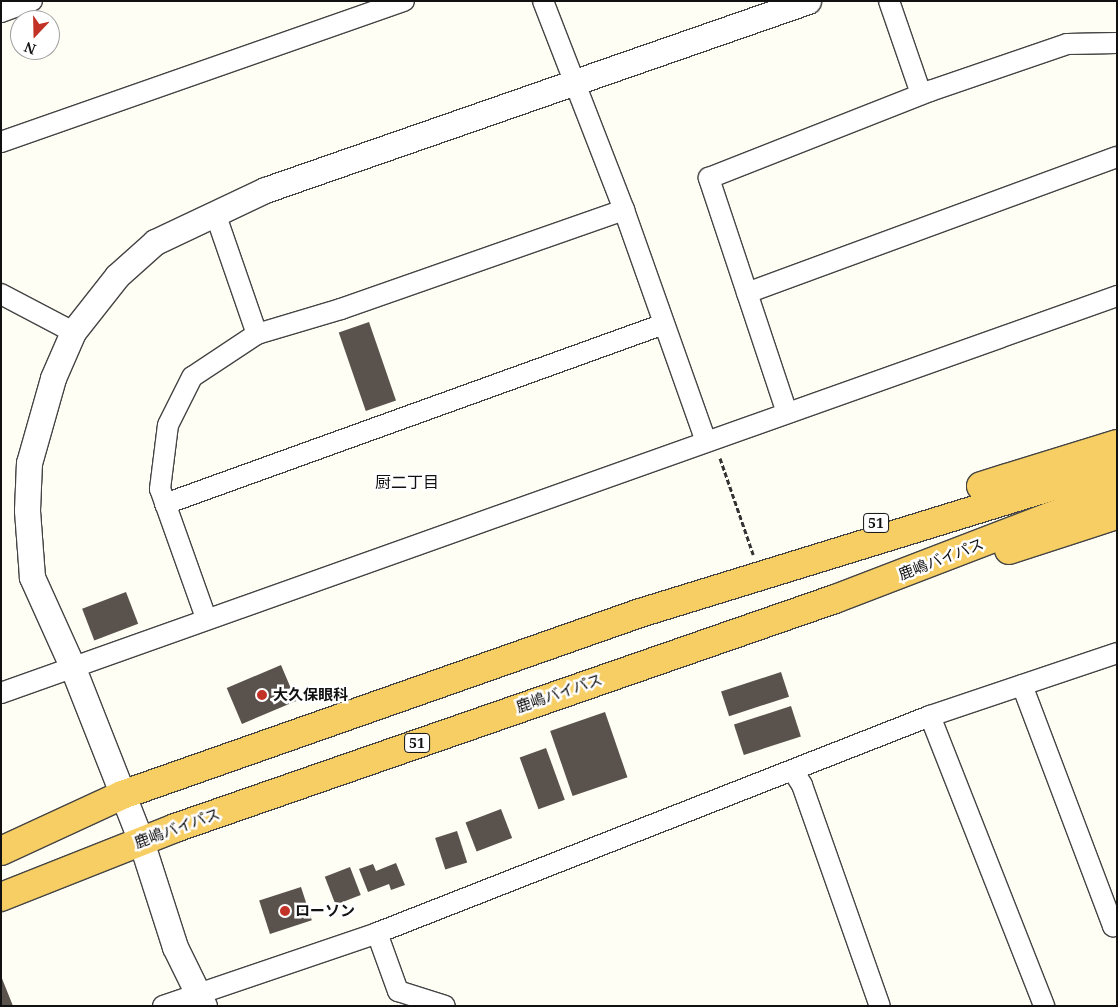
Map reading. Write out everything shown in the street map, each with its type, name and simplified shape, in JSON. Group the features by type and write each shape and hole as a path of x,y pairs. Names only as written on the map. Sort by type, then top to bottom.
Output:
{"highway":[{"name":"51","path":"1,851 122,795 640,613 759,569 921,505 1117,444"},
{"name":"51","path":"640,613 1117,466"},
{"name":"鹿嶋バイパス","path":"1,897 141,841 835,599 1117,491"},
{"name":"51","path":"835,599 1058,536 1117,515"}],"street":[{"path":"1,12 32,1"},
{"path":"1,142 404,1"},
{"path":"543,1 624,210 664,324 710,440"},
{"path":"200,1000 175,947 141,841 73,668 32,577 27,510 29,463 53,378 72,332 117,276 155,242 264,190 808,1"},
{"path":"889,1 921,94"},
{"path":"787,413 709,178 921,94 1067,44 1117,43"},
{"path":"747,293 1117,158"},
{"path":"206,618 160,489 168,425 192,377 257,334 341,309 624,210"},
{"path":"215,213 257,334"},
{"path":"1,294 72,332"},
{"path":"1,693 206,618 1117,296"},
{"path":"166,504 664,324"},
{"path":"163,1006 200,1000 793,771 930,716 1117,653"},
{"path":"1022,685 1113,926 1117,925"},
{"path":"930,716 1044,1006"},
{"path":"793,771 802,785 880,1006"},
{"path":"377,932 398,990 444,1006"}],"path":[{"path":"710,440 759,569"}],"building":[{"path":"369,322 396,400 366,411 339,332"},
{"path":"126,592 138,624 94,641 82,609"},
{"name":"大久保眼科","path":"281,665 296,701 242,724 227,688"},
{"path":"781,672 789,697 729,716 721,691"},
{"path":"791,706 801,736 744,755 734,725"},
{"path":"605,712 627,777 573,796 550,731"},
{"path":"546,748 565,800 538,809 520,758"},
{"path":"501,809 512,838 477,852 466,823"},
{"path":"457,831 467,862 445,869 435,838"},
{"path":"396,863 405,885 391,890 389,884 368,892 359,869 373,864 376,871"},
{"path":"350,867 361,895 336,905 325,877"},
{"name":"ローソン","path":"301,887 312,920 270,934 259,901"},
{"path":"1,976 13,1006 1,1006"}],"place":[{"name":"大久保眼科","path":"262,695"},
{"name":"ローソン","path":"285,911"}],"district":[{"name":"厨二丁目","path":"407,482"}]}
